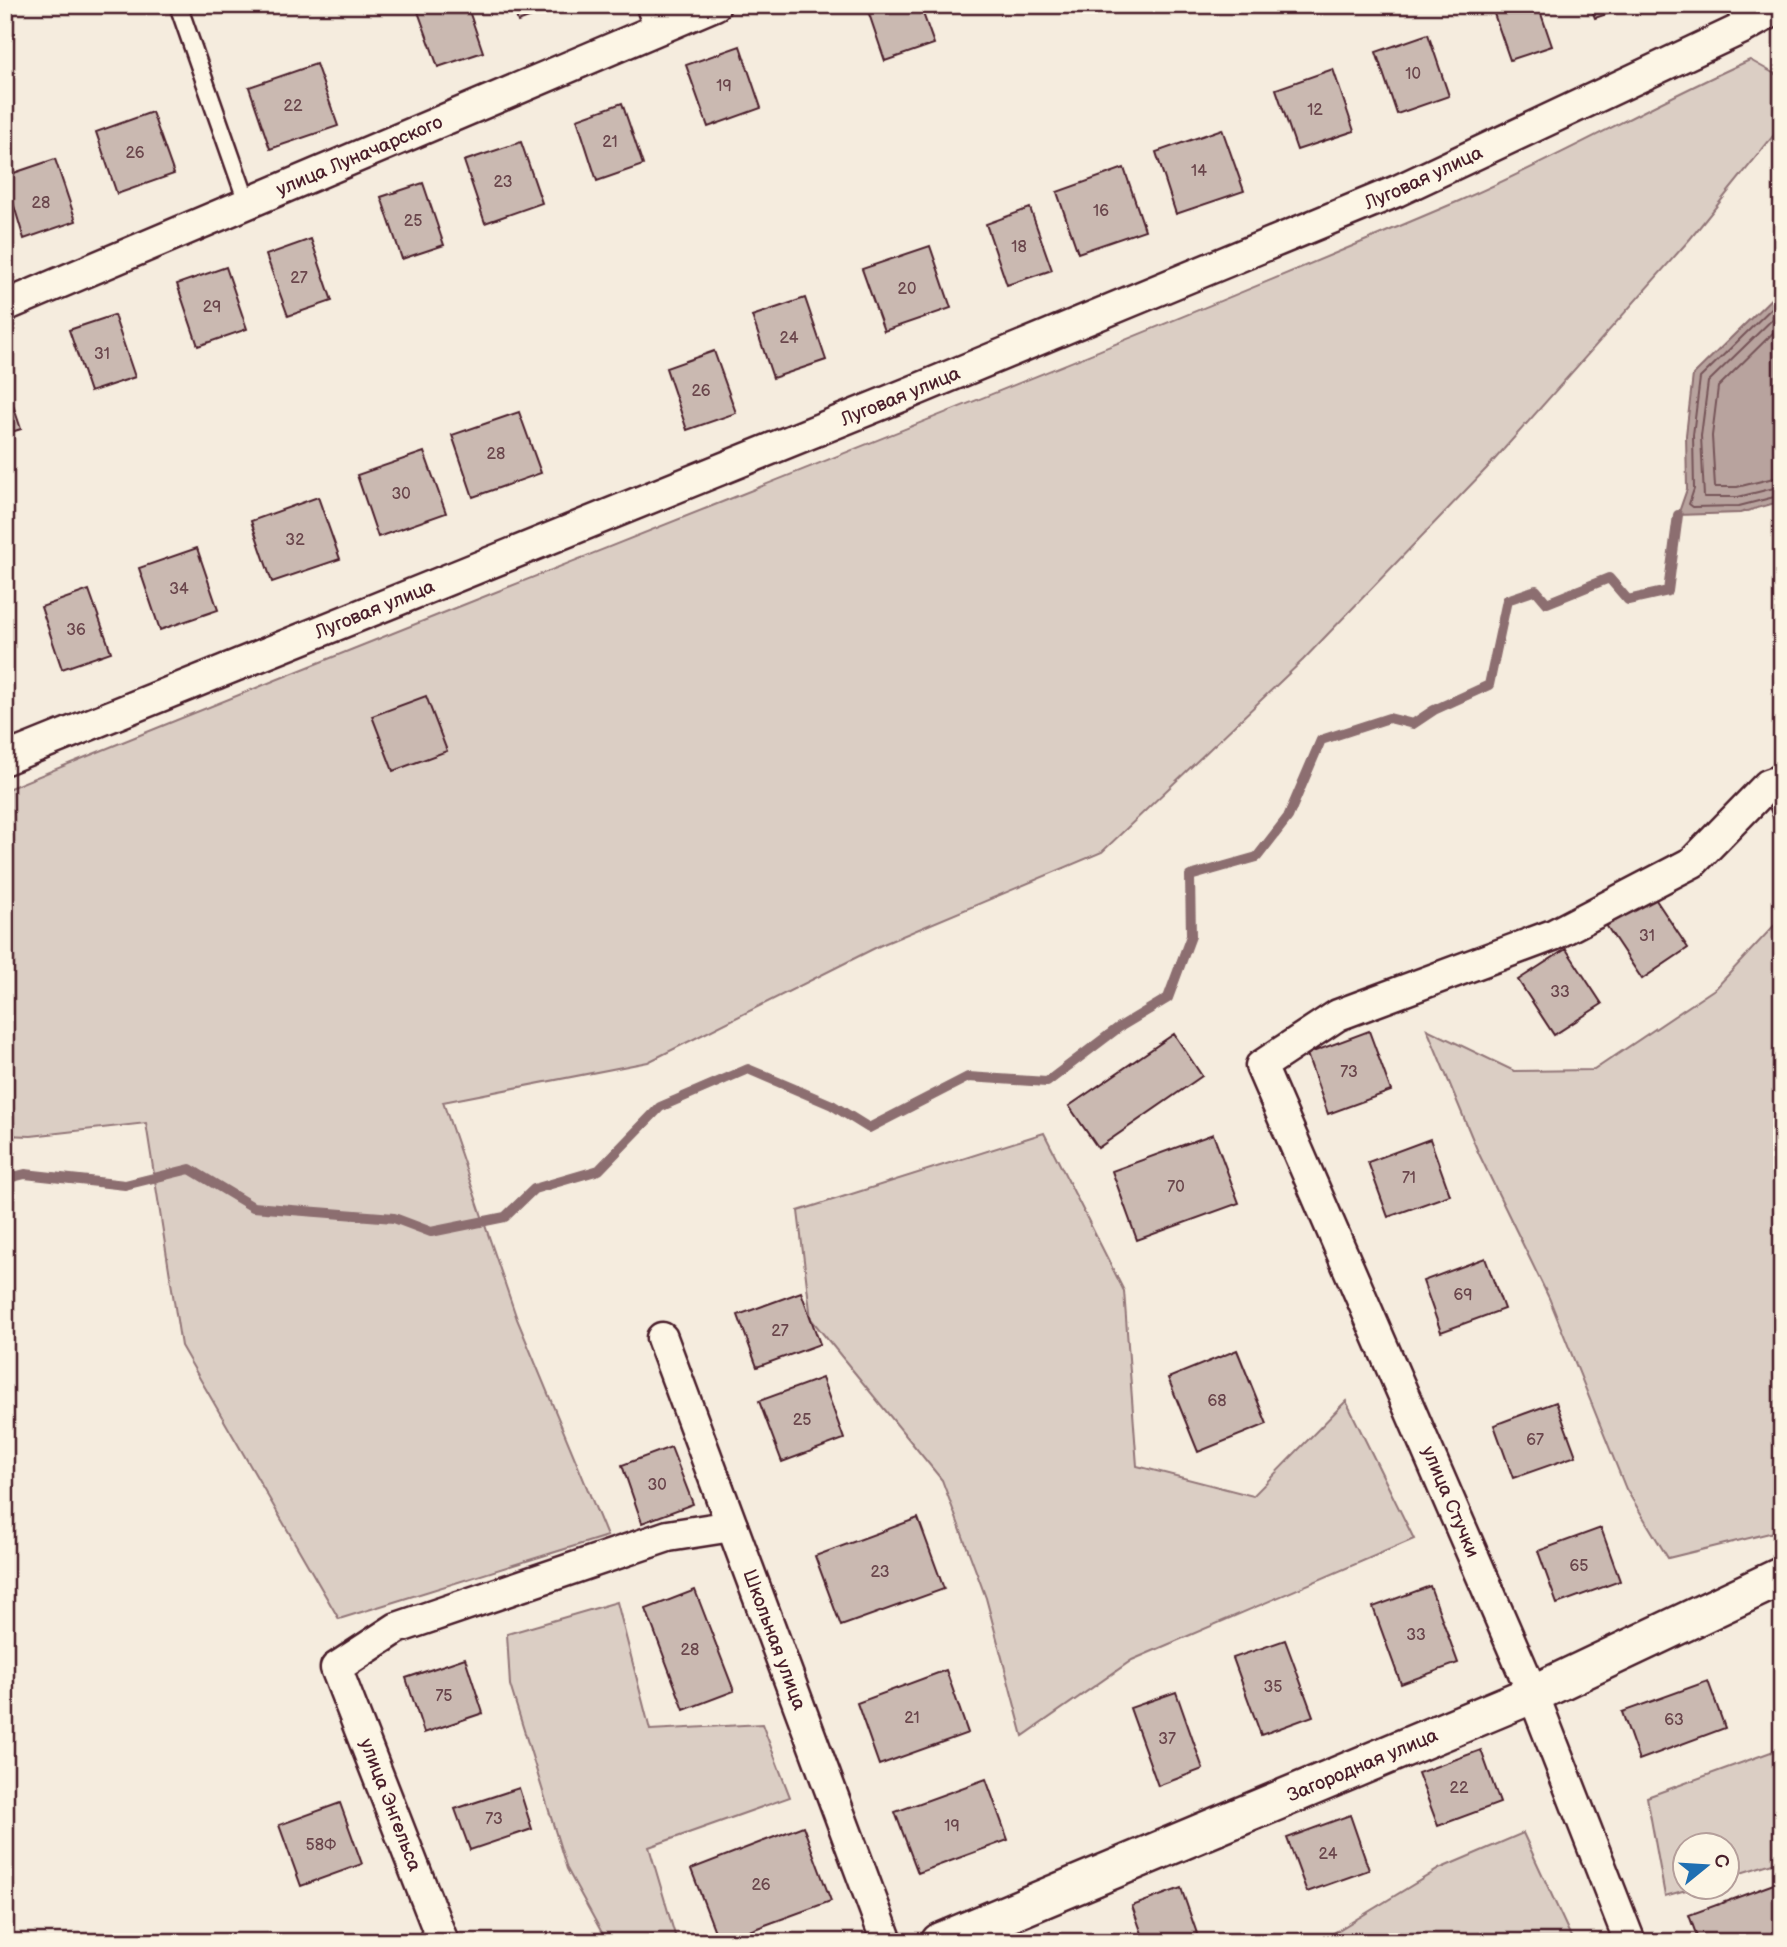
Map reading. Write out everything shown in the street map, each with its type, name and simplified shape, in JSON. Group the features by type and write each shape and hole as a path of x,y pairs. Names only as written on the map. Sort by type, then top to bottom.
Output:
{"street":[{"name":"улица Луначарского","path":"5,306 247,202 649,18 715,5"},
{"name":"Луговая улица","path":"5,759 896,399 1397,191 1738,17 1782,6"},
{"name":"улица Стучки","path":"1630,1942 1533,1695 1261,1066 1338,1015 1553,934 1693,862 1768,785 1782,780"},
{"name":"Школьная улица","path":"662,1338 887,1942"},
{"name":"улица Энгельса","path":"443,1942 336,1668 397,1628 668,1536 732,1526"},
{"name":"Загородная улица","path":"940,1942 1533,1695 1782,1576"}],"lane":[{"path":"177,5 247,202"}],"shaded area":[{"path":"1750,60 1782,78 1782,125 1690,239 1488,467 1303,660 1102,852 881,945 648,1062 443,1102 517,1319 607,1536 339,1619 181,1346 146,1123 31,1136 5,1135 5,790 1278,277 1496,185"},
{"path":"1781,918 1782,1530 1668,1558 1626,1489 1549,1298 1478,1152 1427,1029 1514,1071 1594,1070 1716,988"},
{"path":"1044,1133 1124,1291 1137,1466 1253,1496 1346,1401 1414,1539 1132,1660 1023,1736 986,1598 942,1480 811,1319 798,1211"},
{"path":"617,1602 650,1730 762,1724 790,1797 649,1847 677,1942 607,1942 567,1869 510,1685 507,1634"},
{"path":"1782,1748 1782,1860 1742,1873 1742,1832 1672,1832 1672,1894 1665,1896 1647,1797"},
{"path":"1523,1833 1573,1941 1319,1942 1439,1869"}],"water":[{"path":"1782,288 1782,501 1740,513 1678,515 1687,489 1686,435 1693,375"}],"building":[{"path":"467,5 483,52 438,67 416,6"},
{"path":"513,5 565,5 518,22"},
{"path":"866,5 920,5 934,44 885,61"},
{"path":"1491,5 1538,5 1552,46 1510,60"},
{"path":"1590,5 1633,5 1595,18"},
{"path":"1428,34 1449,96 1397,114 1376,52"},
{"path":"740,46 761,108 708,127 686,65"},
{"path":"316,64 338,126 270,149 249,87"},
{"path":"1333,69 1354,131 1297,150 1276,89"},
{"path":"622,103 643,165 597,181 577,119"},
{"path":"152,112 174,174 117,194 96,132"},
{"path":"1222,129 1244,191 1176,214 1156,152"},
{"path":"521,142 542,203 485,223 464,161"},
{"path":"55,159 76,221 24,239 5,176"},
{"path":"1124,168 1145,230 1078,253 1057,192"},
{"path":"423,183 444,245 402,259 381,197"},
{"path":"1030,208 1052,270 1007,285 986,224"},
{"path":"311,239 332,301 288,316 266,255"},
{"path":"930,246 951,308 884,331 862,269"},
{"path":"226,267 247,329 198,346 177,284"},
{"path":"805,298 826,360 773,378 752,316"},
{"path":"114,315 135,377 90,392 69,330"},
{"path":"714,351 736,413 687,430 666,368"},
{"path":"5,381 21,429 5,434"},
{"path":"519,412 541,473 473,497 452,435"},
{"path":"424,452 446,513 378,537 357,475"},
{"path":"318,497 340,559 272,582 251,521"},
{"path":"197,548 218,610 160,630 139,568"},
{"path":"89,590 111,652 62,669 41,607"},
{"path":"426,696 447,751 393,771 372,716"},
{"path":"1782,805 1782,841 1770,809"},
{"path":"1652,894 1688,948 1642,979 1606,925"},
{"path":"1566,949 1602,1004 1554,1035 1518,980"},
{"path":"1369,1031 1391,1091 1328,1114 1307,1054"},
{"path":"1174,1034 1202,1076 1098,1148 1069,1106"},
{"path":"1213,1134 1239,1203 1137,1240 1112,1171"},
{"path":"1430,1139 1450,1195 1388,1217 1368,1162"},
{"path":"1485,1258 1504,1309 1441,1332 1423,1281"},
{"path":"801,1292 820,1344 757,1367 738,1315"},
{"path":"1237,1350 1267,1424 1198,1452 1168,1378"},
{"path":"822,1378 844,1439 782,1462 759,1401"},
{"path":"1556,1402 1576,1456 1513,1478 1494,1425"},
{"path":"671,1447 693,1504 642,1523 622,1465"},
{"path":"918,1518 944,1589 841,1626 815,1556"},
{"path":"1601,1528 1620,1581 1557,1604 1538,1551"},
{"path":"1430,1586 1458,1663 1401,1684 1373,1607"},
{"path":"695,1590 734,1691 684,1710 646,1609"},
{"path":"1285,1640 1313,1716 1261,1735 1233,1658"},
{"path":"465,1658 483,1713 424,1733 406,1678"},
{"path":"946,1670 968,1733 879,1765 857,1703"},
{"path":"1708,1681 1725,1728 1639,1760 1622,1712"},
{"path":"1176,1692 1203,1769 1158,1786 1130,1708"},
{"path":"1481,1750 1500,1803 1438,1826 1418,1773"},
{"path":"986,1779 1008,1840 918,1873 895,1812"},
{"path":"519,1788 532,1829 470,1850 455,1809"},
{"path":"340,1803 362,1864 301,1886 279,1825"},
{"path":"1350,1815 1369,1870 1307,1892 1287,1838"},
{"path":"803,1826 831,1901 719,1942 691,1869"},
{"path":"1782,1881 1782,1942 1699,1942 1689,1915 1725,1902 1742,1902 1742,1896"},
{"path":"1181,1888 1200,1942 1145,1942 1132,1906"},
{"path":"572,1932 575,1942 543,1942"},
{"path":"1050,1932 1054,1942 1024,1942"}],"waterway":[{"path":"5,1179 25,1174 125,1185 190,1169 253,1207 394,1218 431,1232 505,1217 534,1189 599,1170 660,1107 748,1069 832,1105 869,1128 968,1077 1047,1082 1118,1028 1168,998 1191,936 1190,876 1257,857 1288,817 1321,740 1389,718 1413,724 1434,710 1489,685 1507,600 1536,590 1547,603 1609,578 1628,600 1668,591 1678,515"}]}
